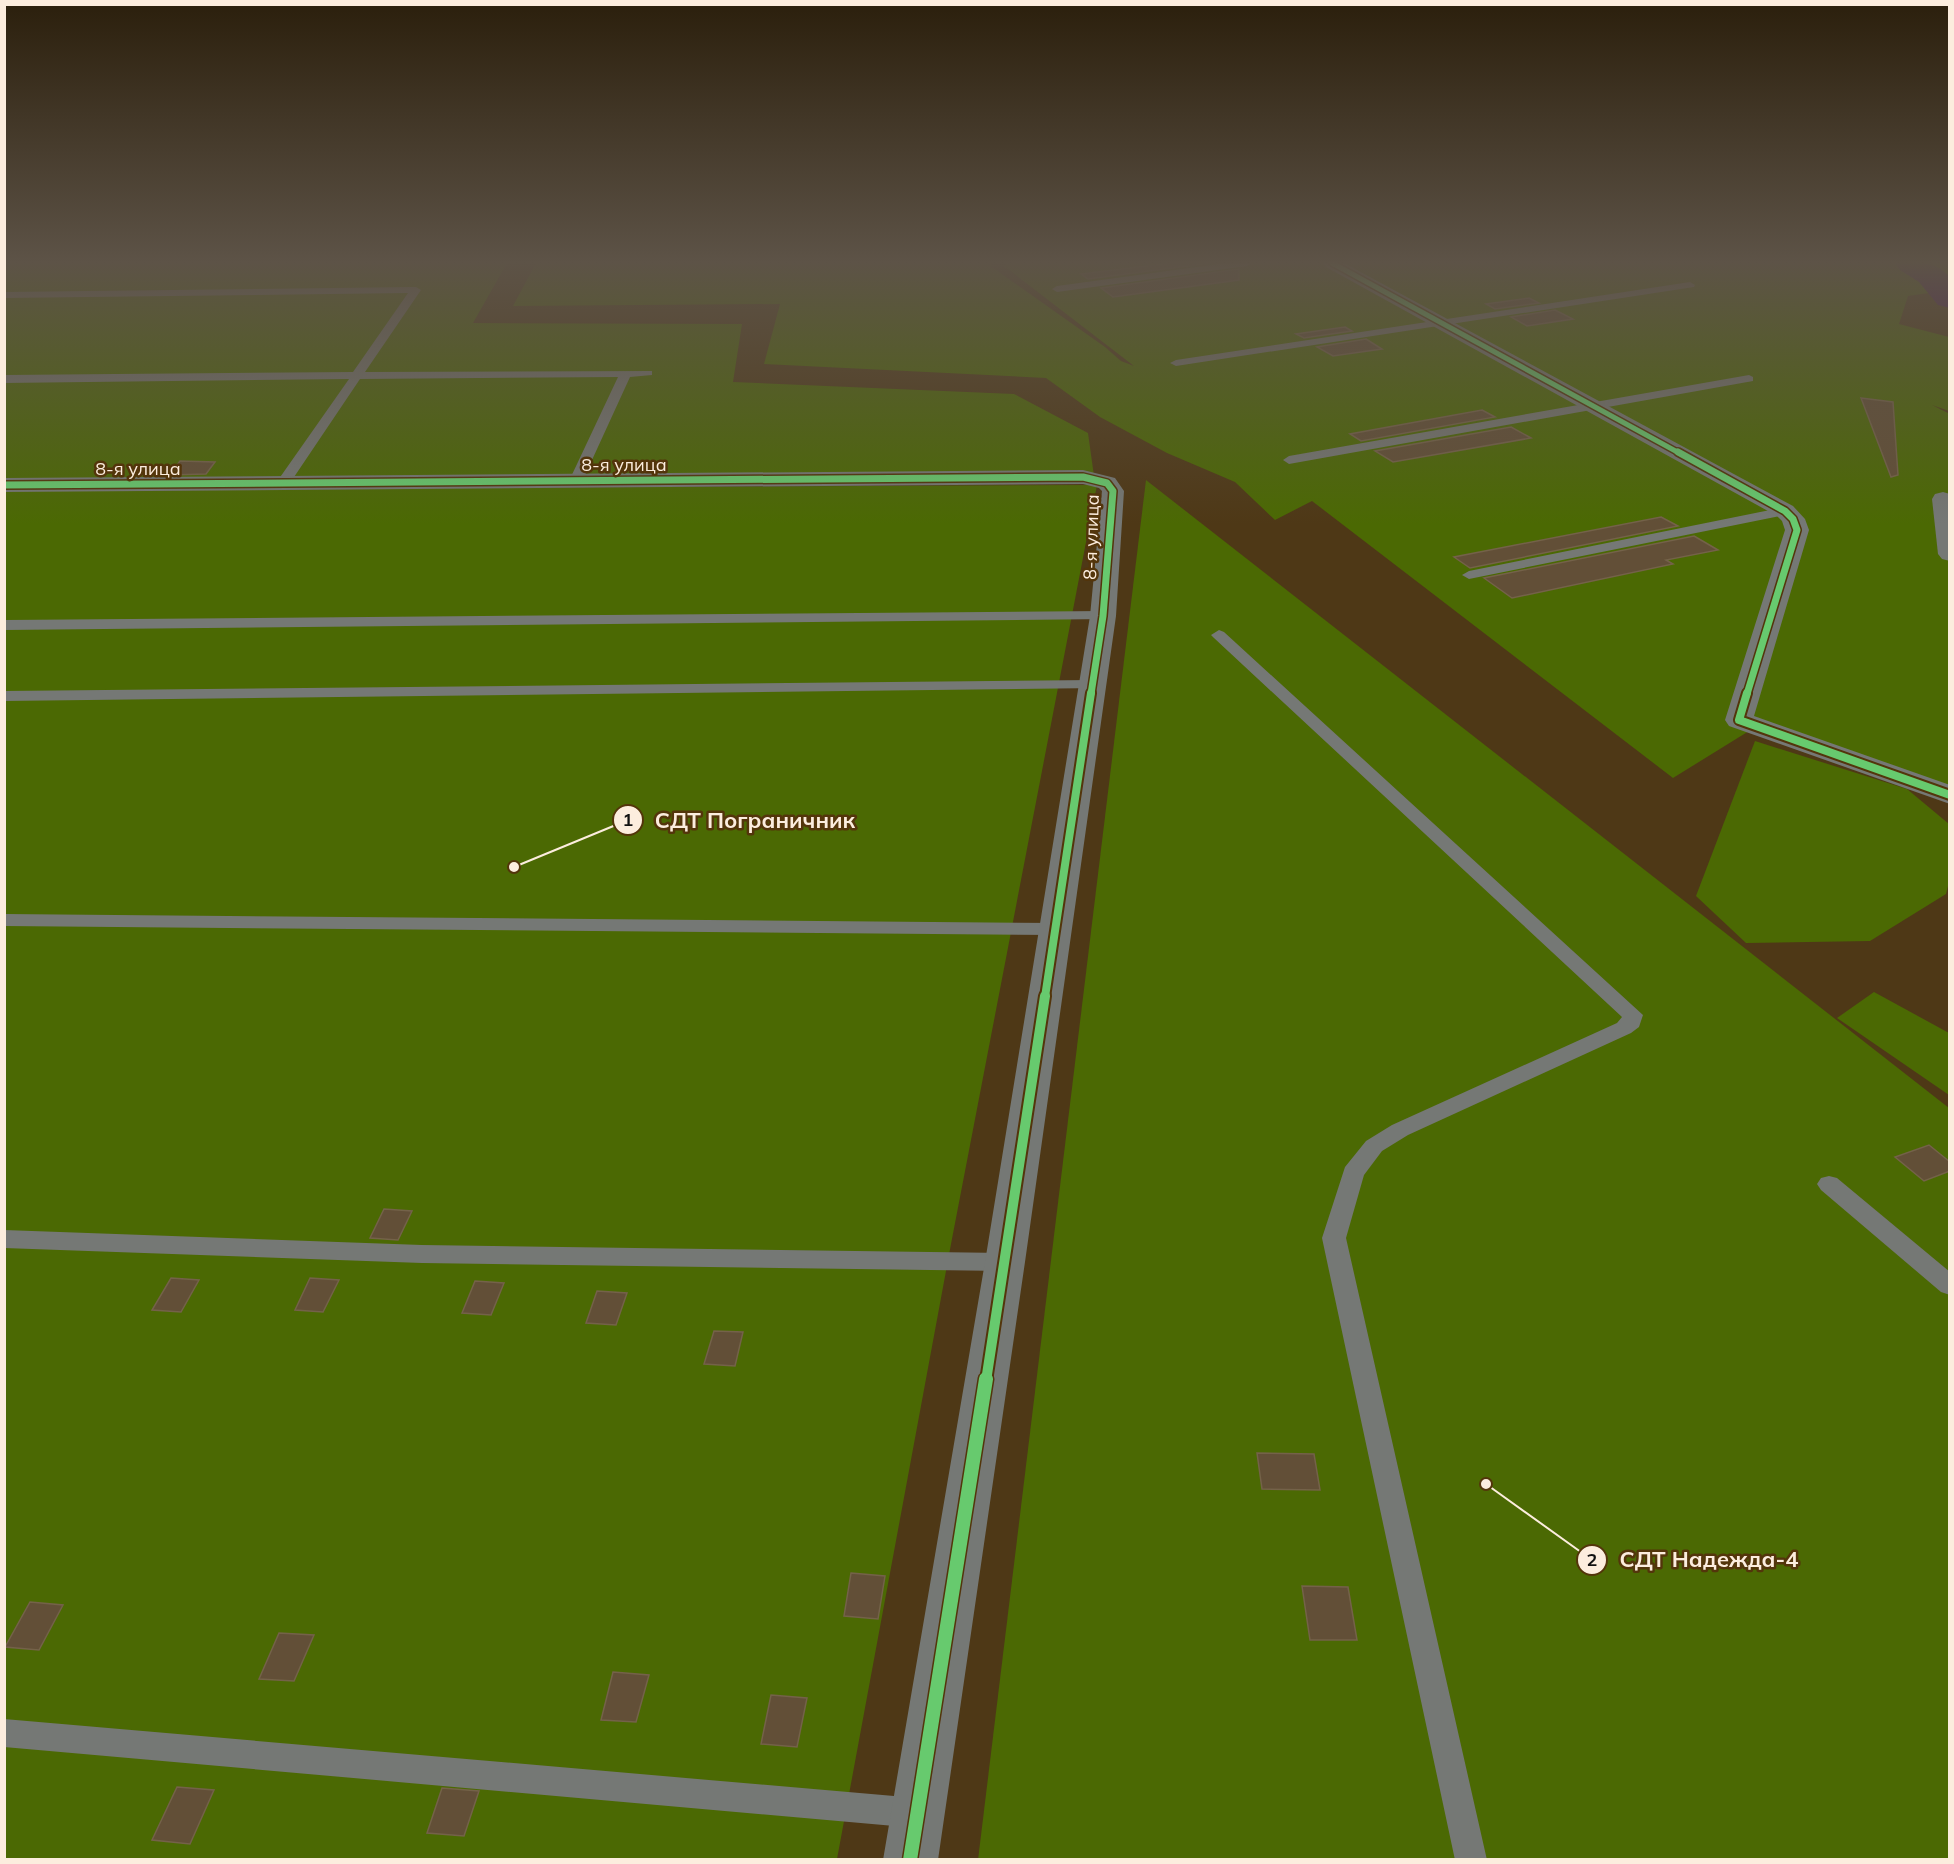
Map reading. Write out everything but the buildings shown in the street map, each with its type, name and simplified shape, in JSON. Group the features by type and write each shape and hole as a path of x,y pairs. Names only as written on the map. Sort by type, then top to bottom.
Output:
{"street":[{"path":"1494,350 1785,511 1793,519 1797,530 1739,720 1950,795"},
{"name":"8-я улица","path":"4,485 1083,477 1107,483 1113,491 1103,616 1093,685 1005,1262 910,1860"},
{"path":"1943,499 1950,554"}],"lane":[{"path":"283,483 375,350"},
{"path":"1176,363 1261,350"},
{"path":"4,379 648,373"},
{"path":"576,481 625,374"},
{"path":"1289,460 1749,379"},
{"path":"1469,575 1785,511"},
{"path":"4,625 1103,616"},
{"path":"1219,636 1633,1015 1632,1022 1624,1028 1400,1130 1374,1146 1353,1173 1334,1238 1471,1860"},
{"path":"4,696 1093,685"},
{"path":"4,920 1056,929"},
{"path":"1829,1185 1950,1286"},
{"path":"4,1239 422,1254 1005,1262"},
{"path":"4,1733 917,1813"}],"green space":[{"path":"4,350 738,350 733,382 1014,394 1088,433 1094,476 5,483"},
{"path":"768,350 1108,350 1121,361 1134,366 1113,350 1949,350 1949,411 1932,405 1950,414 1949,800 1749,731 1673,778 1312,501 1275,520 1235,482 1167,453 1100,417 1046,378 764,364"},
{"path":"1146,480 1949,1108 1949,1859 978,1860"},
{"path":"1097,485 951,1244 837,1859 5,1859 4,490"},
{"path":"1755,741 1907,789 1949,824 1950,878 1946,894 1870,941 1746,943 1696,896"},
{"path":"1874,992 1949,1033 1949,1095 1837,1018"}],"cycle path":[{"path":"1491,350 1785,511 1793,519 1797,530 1739,720 1950,795"},
{"path":"4,485 1083,477 1107,483 1113,491 1103,616 1005,1262 910,1860"}],"place":[{"name":"СДТ Пограничник","path":"514,867"},
{"name":"СДТ Надежда-4","path":"1486,1484"}]}
